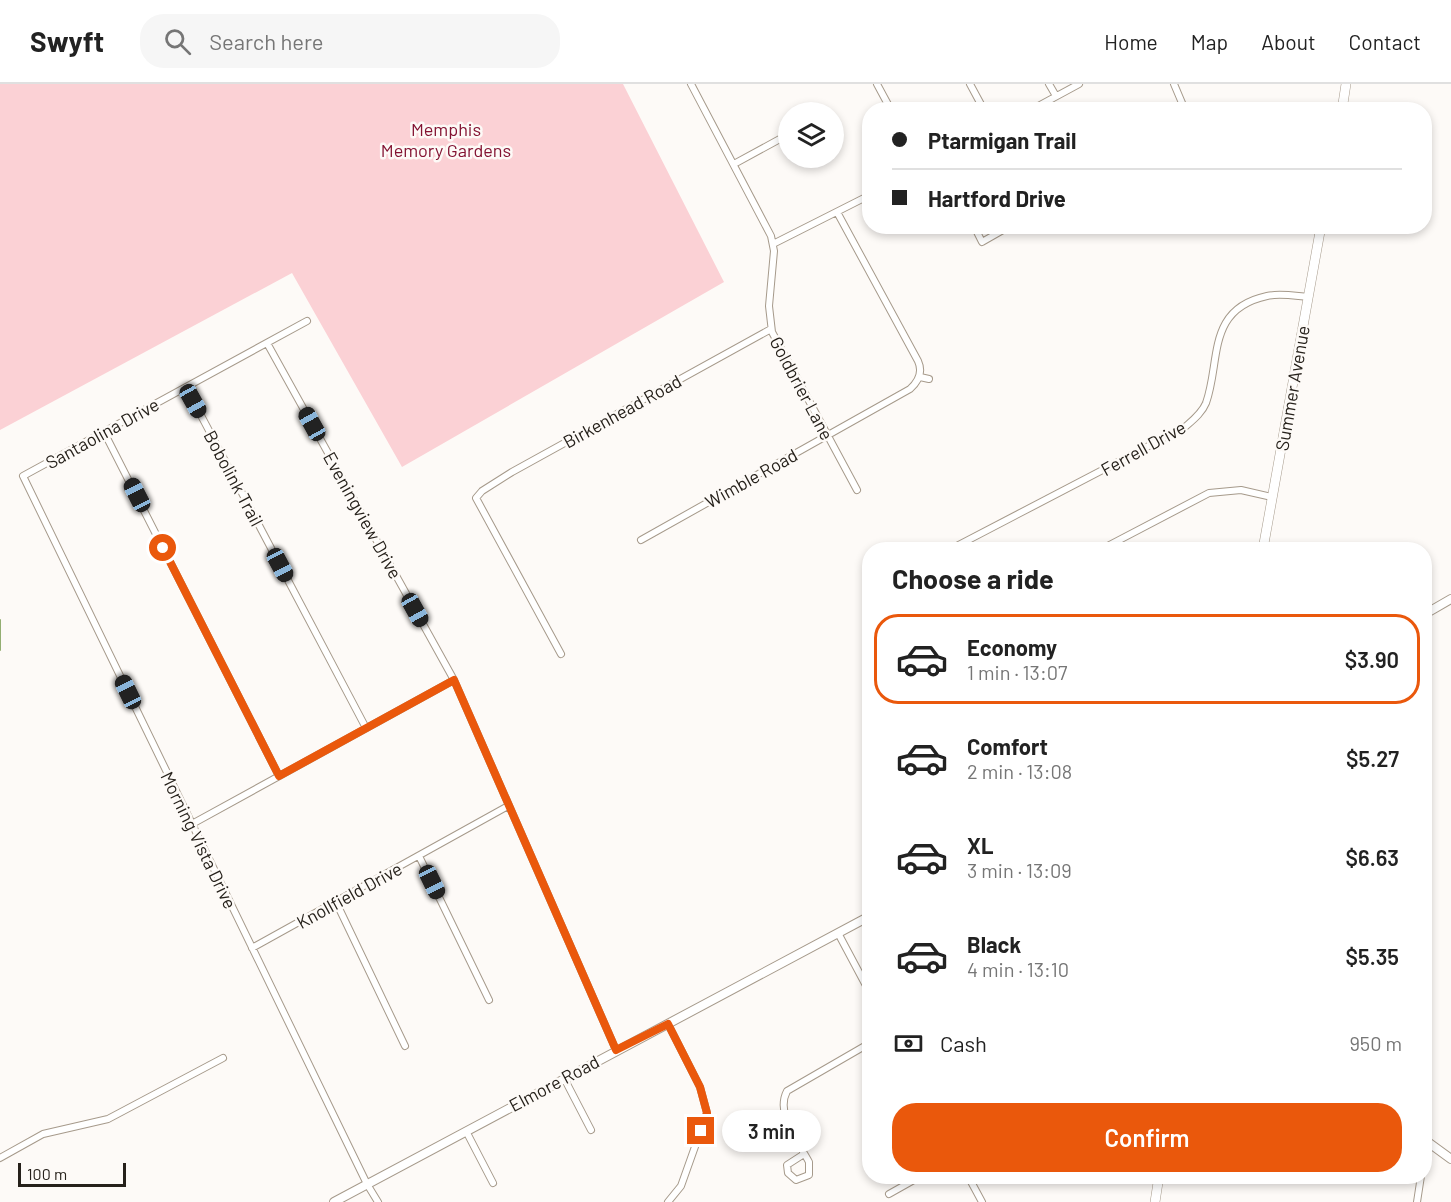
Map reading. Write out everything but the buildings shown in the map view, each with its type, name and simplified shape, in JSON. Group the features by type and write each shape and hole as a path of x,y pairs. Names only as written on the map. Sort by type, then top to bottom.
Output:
{"main road":[{"path":"1343,102 1346,84"},
{"name":"Summer Avenue","path":"1264,542 1320,234"},
{"path":"1155,1202 1158,1184"}],"street":[{"name":"Goldbrier Lane","path":"691,84 766,223 773,244 769,296 771,329 857,490"},
{"path":"877,84 887,102"},
{"path":"970,84 980,102"},
{"path":"1049,84 1056,96"},
{"path":"1044,102 1079,84"},
{"path":"1174,84 1182,102"},
{"path":"734,164 778,141"},
{"path":"773,244 862,199"},
{"path":"837,212 918,360 920,377 929,380"},
{"path":"978,234 982,242 996,234"},
{"name":"Ferrell Drive","path":"964,542 1185,427 1200,414 1206,403 1217,344 1227,320 1245,306 1267,296 1308,297"},
{"name":"Santaolina Drive","path":"23,476 307,321"},
{"name":"Birkenhead Road","path":"561,654 476,498 482,491 507,475 771,329"},
{"name":"Eveningview Drive","path":"267,343 454,680 616,1050"},
{"name":"Wimble Road","path":"641,540 910,389 920,377"},
{"name":"Bobolink Trail","path":"186,387 366,728"},
{"path":"104,432 279,776"},
{"name":"Morning Vista Drive","path":"23,476 367,1184 378,1202"},
{"path":"1115,542 1209,493 1240,490 1272,497"},
{"path":"1432,610 1451,599"},
{"path":"192,824 454,680"},
{"name":"Knollfield Drive","path":"252,948 508,806"},
{"path":"419,856 489,1000"},
{"path":"336,902 405,1046"},
{"name":"Elmore Road","path":"334,1202 862,920"},
{"path":"838,933 862,978"},
{"path":"668,1024 700,1087 707,1113 681,1186 668,1202"},
{"path":"804,1154 787,1165 788,1173 796,1180 805,1178 811,1170 804,1154 784,1116 783,1105 787,1091 862,1048"},
{"path":"0,1158 43,1134 108,1119 223,1058"},
{"path":"564,1078 591,1130"},
{"path":"466,1131 493,1184"},
{"path":"1432,1147 1451,1159"},
{"path":"889,1194 907,1184"},
{"path":"972,1184 982,1202"},
{"path":"1417,1202 1420,1184"}],"green space":[{"name":"Memphis Memory Gardens","path":"0,84 623,84 724,282 402,467 292,273 0,430"}],"waterway":[{"path":"0,620 0,650"}],"route":[{"path":"163,548 279,776 454,680 616,1050 668,1024 700,1087 707,1113 701,1131"}]}
